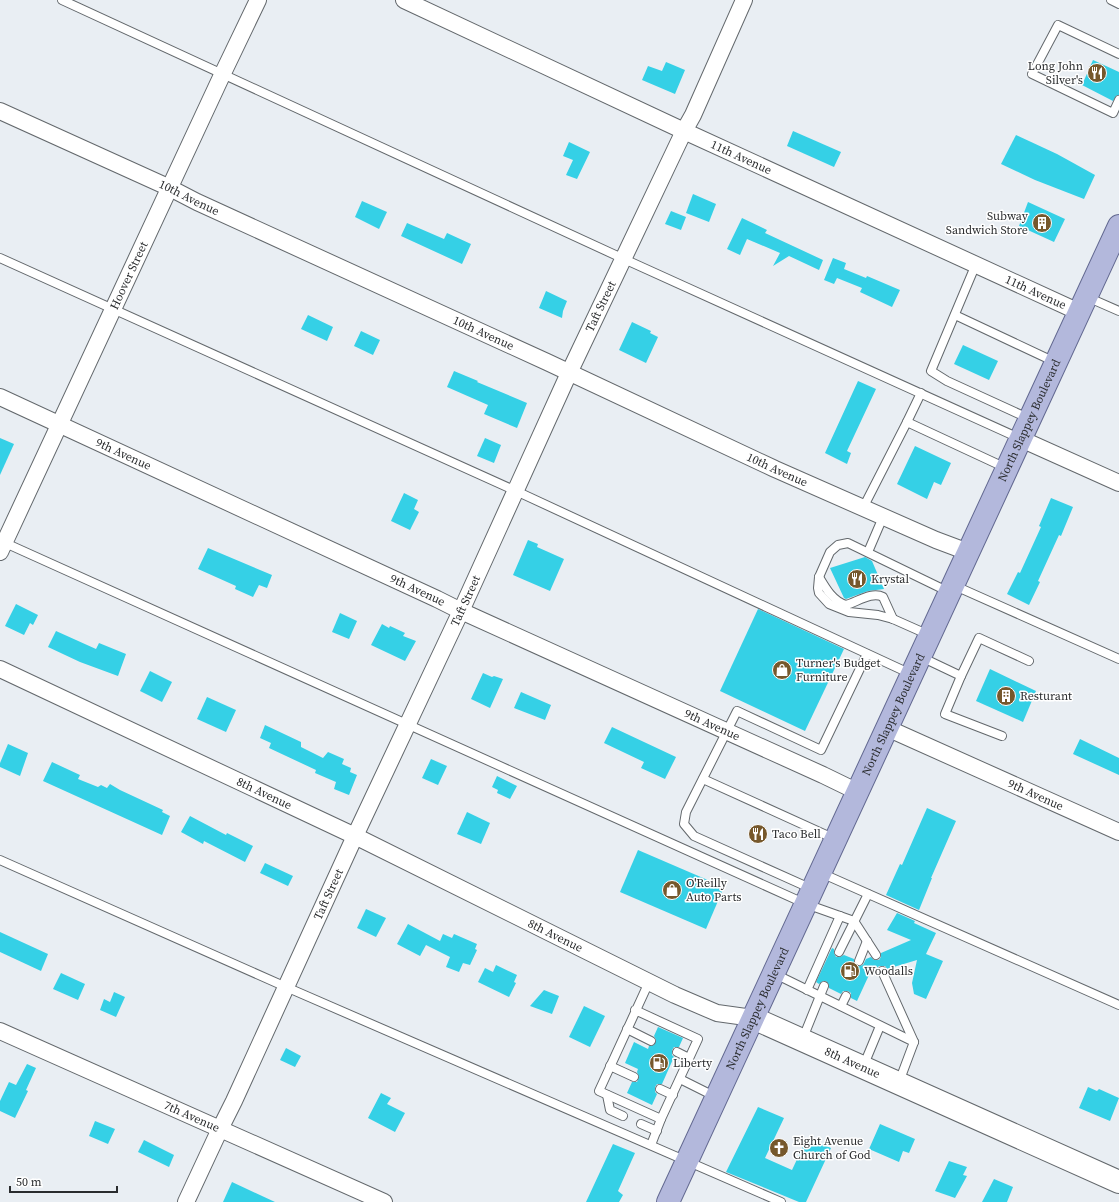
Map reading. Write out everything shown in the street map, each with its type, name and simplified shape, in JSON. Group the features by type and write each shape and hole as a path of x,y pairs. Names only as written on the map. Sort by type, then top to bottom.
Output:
{"main road":[{"name":"North Slappey Boulevard","path":"672,1199 688,1160 753,1018 1119,226"}],"street":[{"name":"Hoover Street","path":"2,545 60,425 258,0"},
{"name":"11th Avenue","path":"404,0 684,131 976,264 1083,304"},
{"name":"Taft Street","path":"186,1202 461,611 569,373 693,115 744,0"},
{"name":"10th Avenue","path":"0,111 170,188 204,206 547,362 775,469 936,540 968,552"},
{"name":"9th Avenue","path":"0,397 437,598 461,611 858,792"},
{"path":"1021,439 1119,483"},
{"name":"8th Avenue","path":"0,669 355,836 675,995 717,1013 753,1018 1119,1182"},
{"name":"9th Avenue","path":"887,728 1119,832"},
{"name":"7th Avenue","path":"0,1032 384,1202"}],"lane":[{"path":"62,0 624,259 1021,439"},
{"path":"1111,0 1119,4"},
{"path":"1119,54 1058,25 1032,74 1114,113 1119,100"},
{"path":"0,258 516,491 867,654 961,676"},
{"path":"976,264 932,371 947,381 1030,419"},
{"path":"1083,304 1119,311"},
{"path":"955,315 1056,363"},
{"path":"863,508 921,393"},
{"path":"907,422 1007,468"},
{"path":"868,552 883,517"},
{"path":"930,635 892,619 878,615 849,612 829,604 819,593 818,588 819,577 830,552 838,545 848,544 1119,659"},
{"path":"2,545 408,725 813,889 868,894 1119,1005"},
{"path":"819,577 825,588 834,598 846,605 874,595 884,597 892,619"},
{"path":"1002,736 945,714 979,638 1029,661"},
{"path":"867,654 821,750 737,711 686,812 684,824 694,836 813,889 840,916 854,921 876,955"},
{"path":"703,779 836,840"},
{"path":"0,860 286,987 688,1160 781,1202"},
{"path":"839,952 868,894"},
{"path":"807,990 840,916"},
{"path":"859,961 867,940"},
{"path":"882,971 914,1042 899,1083"},
{"path":"774,973 914,1042"},
{"path":"649,982 599,1091 662,1119"},
{"path":"802,1039 824,986"},
{"path":"841,1006 846,996"},
{"path":"635,1010 698,1039 651,1144"},
{"path":"863,1067 880,1026"},
{"path":"627,1029 651,1041"},
{"path":"677,1052 689,1058"},
{"path":"610,1066 634,1077"},
{"path":"680,1079 717,1097"},
{"path":"660,1089 673,1095"},
{"path":"607,1095 610,1110 623,1116"},
{"path":"641,1124 656,1131"}],"building":[{"path":"1093,60 1119,72 1119,95 1116,96 1113,101 1082,85"},
{"path":"666,62 685,70 675,94 642,80 648,66 662,71"},
{"path":"793,131 841,152 834,167 787,146"},
{"path":"1016,135 1057,154 1095,175 1084,199 1035,180 1001,164"},
{"path":"569,142 590,152 577,179 566,175 573,160 563,156"},
{"path":"693,194 716,204 709,222 686,213"},
{"path":"362,201 387,212 379,229 355,217"},
{"name":"Subway Sandwich Store","path":"1028,202 1065,219 1054,242 1019,226"},
{"path":"671,211 686,217 681,230 665,224"},
{"path":"742,218 767,230 765,233 823,260 819,270 789,256 773,266 780,253 747,239 740,255 727,249"},
{"path":"407,223 444,239 447,233 471,244 462,264 401,236"},
{"path":"833,258 846,263 844,269 866,278 867,276 900,290 892,307 860,292 862,288 837,278 834,284 824,280"},
{"path":"546,291 567,301 562,318 539,308"},
{"path":"308,315 333,327 327,341 301,329"},
{"path":"632,322 651,331 650,333 658,337 646,363 619,350"},
{"path":"361,331 380,340 373,355 354,346"},
{"path":"963,345 998,361 989,380 954,364"},
{"path":"454,371 527,403 517,428 484,414 488,405 447,387"},
{"path":"858,381 876,389 847,451 851,453 847,464 825,453"},
{"path":"0,438 14,444 0,475"},
{"path":"485,438 501,445 494,463 477,456"},
{"path":"915,446 951,463 941,485 934,482 927,499 897,484"},
{"path":"404,493 418,500 414,509 419,512 410,530 391,521"},
{"path":"1051,498 1073,507 1061,536 1059,535 1038,581 1040,582 1029,605 1007,594 1018,572 1020,573 1041,527 1039,526"},
{"path":"528,540 538,544 537,547 564,559 550,591 513,575"},
{"path":"208,548 272,575 267,588 259,585 253,597 235,589 236,586 198,569"},
{"name":"Krystal","path":"865,557 872,561 884,589 868,591 846,599 844,598 830,568"},
{"path":"16,604 38,615 33,625 30,623 24,635 5,626"},
{"name":"Turner's Budget Furniture","path":"758,609 844,649 805,731 720,691"},
{"path":"340,613 357,621 349,639 332,632"},
{"path":"382,624 405,633 403,636 416,641 405,661 371,645"},
{"path":"56,631 96,649 99,643 126,654 118,676 80,662 48,647"},
{"name":"Resturant","path":"990,669 1036,691 1023,722 976,701"},
{"path":"150,671 172,682 162,702 140,691"},
{"path":"483,673 492,677 494,676 503,679 490,708 471,699"},
{"path":"521,692 551,705 545,720 514,708"},
{"path":"207,697 236,710 226,732 197,719"},
{"path":"265,725 301,742 301,747 323,758 328,752 344,759 342,764 351,768 350,772 357,775 349,795 334,789 336,782 315,773 316,770 269,748 271,743 260,738"},
{"path":"612,727 676,757 665,779 641,768 644,762 604,743"},
{"path":"1080,739 1119,758 1119,775 1073,754"},
{"path":"8,744 28,753 20,776 0,767 0,763"},
{"path":"431,759 447,766 438,785 422,778"},
{"path":"52,762 80,775 78,779 98,787 101,785 107,788 110,784 163,810 162,812 170,816 162,835 43,781"},
{"path":"497,776 517,786 510,799 497,793 498,790 492,787"},
{"path":"927,808 956,821 931,878 919,910 886,895 900,864 902,865"},
{"path":"467,812 490,823 481,844 457,834"},
{"path":"190,816 226,835 227,833 253,846 245,862 204,841 203,844 181,832"},
{"name":"O'Reilly Auto Parts","path":"638,850 724,887 706,929 620,892"},
{"path":"265,863 293,876 288,886 260,873"},
{"path":"366,909 386,918 376,937 357,928"},
{"path":"897,913 936,933 926,954 943,961 926,999 914,994 912,983 917,960 887,969 885,966 879,966 877,968 877,973 869,975 857,1001 851,998 851,993 848,991 843,991 841,994 829,988 826,981 819,984 816,982 832,948 834,949 836,957 844,955 854,959 854,964 859,966 863,965 866,959 871,957 874,960 879,960 881,953 911,940 887,930"},
{"path":"408,924 440,941 443,934 452,938 454,934 477,944 475,949 477,950 470,965 463,963 459,972 446,967 450,957 426,945 420,956 397,944"},
{"path":"0,932 48,954 41,971 0,952"},
{"path":"496,965 517,975 514,982 516,983 509,997 478,982 485,968 493,972"},
{"path":"61,973 85,984 78,1000 53,989"},
{"path":"544,990 559,996 552,1014 530,1006"},
{"path":"114,992 125,997 116,1017 100,1010 104,999 110,1002"},
{"path":"584,1006 605,1016 590,1047 569,1037"},
{"path":"658,1027 683,1038 679,1047 674,1047 672,1050 672,1055 674,1057 662,1084 657,1084 655,1087 655,1092 657,1094 652,1105 627,1093 632,1082 637,1082 639,1077 637,1072 638,1069 625,1063 634,1042 648,1049 649,1046 654,1045 656,1040 654,1036"},
{"path":"286,1048 301,1056 295,1067 280,1060"},
{"path":"27,1064 36,1068 26,1090 28,1091 15,1118 0,1111 0,1101 9,1082 16,1085"},
{"path":"1088,1087 1097,1091 1099,1089 1119,1098 1110,1121 1079,1108"},
{"path":"381,1093 391,1098 387,1104 405,1113 395,1132 368,1118"},
{"path":"758,1107 784,1118 765,1158 792,1170 807,1138 831,1148 806,1202 799,1202 726,1172"},
{"path":"95,1121 115,1129 108,1144 89,1136"},
{"path":"880,1124 915,1139 909,1153 903,1151 899,1162 869,1149"},
{"path":"144,1140 174,1155 169,1167 138,1152"},
{"path":"613,1144 635,1153 618,1191 623,1195 619,1202 586,1202"},
{"path":"949,1161 967,1167 963,1175 967,1176 955,1198 935,1191"},
{"path":"994,1179 1013,1187 1007,1202 982,1202"},
{"path":"232,1182 275,1202 223,1202"}],"place":[{"name":"Long John Silver's","path":"1097,73"},
{"name":"Subway Sandwich Store","path":"1042,223"},
{"name":"Krystal","path":"857,579"},
{"name":"Turner's Budget Furniture","path":"782,670"},
{"name":"Resturant","path":"1006,696"},
{"name":"Taco Bell","path":"758,834"},
{"name":"O'Reilly Auto Parts","path":"672,890"},
{"name":"Woodalls","path":"850,971"},
{"name":"Liberty","path":"659,1063"},
{"name":"Eight Avenue Church of God","path":"779,1148"}]}
